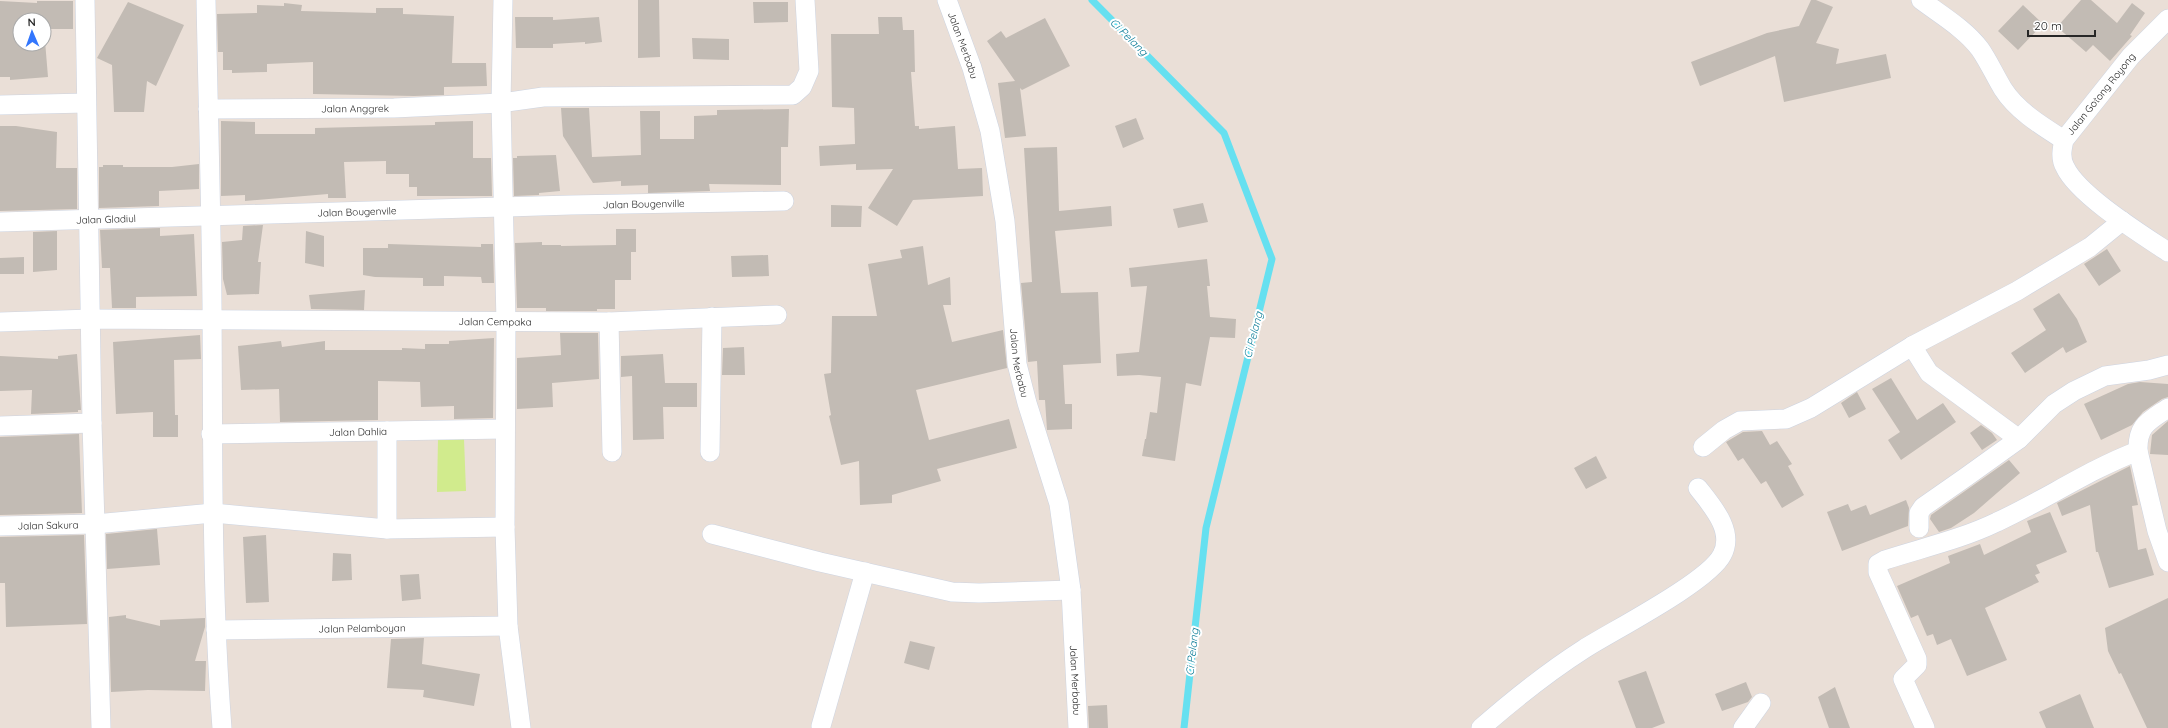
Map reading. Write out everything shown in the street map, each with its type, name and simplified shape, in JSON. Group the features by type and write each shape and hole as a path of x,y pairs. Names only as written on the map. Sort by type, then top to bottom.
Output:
{"street":[{"path":"85,0 92,423 101,728"},
{"path":"206,0 211,216 211,434 216,630 222,728"},
{"path":"503,0 501,103 506,322 504,527 508,626 521,728"},
{"name":"Jalan Anggrek","path":"208,110 394,108 501,103 543,97 793,95 802,86 809,71 805,0"},
{"name":"Jalan Merbabu","path":"947,0 972,68 990,131 1005,221 1017,364 1027,403 1059,504 1071,590 1078,728"},
{"path":"1922,0 1967,35 1980,50 2004,90 2016,104 2034,121 2064,140"},
{"name":"Jalan Gotong Royong","path":"2168,19 2131,56 2064,140 2061,154 2064,166 2071,177 2122,221 2168,252"},
{"path":"0,104 86,103"},
{"name":"Jalan Bougenville","path":"503,208 784,201"},
{"name":"Jalan Bougenvile","path":"211,216 503,208"},
{"name":"Jalan Gladiul","path":"0,222 211,216"},
{"path":"1703,447 1724,430 1740,422 1786,419 1798,415 1912,346 2017,291 2090,247 2122,221"},
{"name":"Jalan Cempaka","path":"0,322 91,319 609,322 777,315"},
{"path":"710,452 712,317"},
{"path":"609,322 612,452"},
{"path":"1912,346 1929,372 2018,438"},
{"path":"1919,528 1919,513 1922,507 1966,478 2018,438 2054,404 2105,376 2149,370 2168,365"},
{"path":"2168,408 2148,422 2137,437 2138,451 2157,531 2168,562"},
{"path":"0,426 92,423"},
{"name":"Jalan Dahlia","path":"211,434 504,429"},
{"path":"386,431 387,529"},
{"path":"1925,728 1903,679 1917,665 1917,659 1882,583 1878,572 1878,564 1885,560 1971,533 1996,523 2106,463 2138,451"},
{"path":"1481,728 1514,699 1583,650 1688,586 1713,566 1722,555 1727,536 1720,519 1698,488"},
{"name":"Jalan Sakura","path":"0,526 95,524 213,513 387,529 504,527"},
{"path":"712,534 952,592 979,593 1071,590"},
{"path":"821,726 865,572"},
{"name":"Jalan Pelamboyan","path":"216,630 508,626"},
{"path":"1742,728 1761,703"}],"green space":[{"path":"438,438 464,439 466,491 437,492"}],"building":[{"path":"638,0 659,0 660,57 638,58"},
{"path":"1811,0 1816,0 1833,7 1816,43 1839,49 1836,64 1886,54 1891,78 1784,102 1775,56 1700,86 1691,62 1767,33 1799,26"},
{"path":"2081,0 2091,0 2117,23 2132,3 2145,13 2130,35 2132,36 2110,61 2093,45 2086,52 2057,27"},
{"path":"0,1 37,3 37,1 73,1 73,29 52,29 52,12 12,12 12,52 46,52 48,77 10,80 10,77 0,77"},
{"path":"128,2 184,25 156,86 147,81 144,112 114,112 112,65 97,58"},
{"path":"753,2 788,2 788,22 754,23"},
{"path":"284,3 302,5 301,11 376,13 376,8 403,8 403,14 454,16 452,63 486,63 487,86 444,87 444,95 414,96 313,94 313,62 267,64 267,72 232,73 232,70 223,70 223,52 218,52 217,14 257,13 257,5 284,6"},
{"path":"2023,5 2043,24 2018,50 1998,31"},
{"path":"515,17 553,17 553,20 599,17 602,42 585,44 585,42 553,44 553,48 516,48"},
{"path":"878,17 902,17 903,30 914,30 915,72 911,72 915,126 919,126 919,129 955,126 958,169 982,168 983,196 913,200 897,226 868,208 893,169 856,170 856,164 820,166 819,146 855,144 854,108 832,107 831,34 879,34"},
{"path":"1045,18 1070,66 1022,90 1020,88 1026,136 1005,138 998,83 1015,81 987,41 1001,31 1006,38"},
{"path":"692,38 729,39 729,60 693,59"},
{"path":"561,108 589,108 592,157 641,155 640,111 660,111 660,139 694,139 694,116 717,115 717,110 789,109 788,147 781,147 781,185 709,184 710,191 648,193 648,185 621,186 621,181 593,183 563,136"},
{"path":"1136,118 1144,139 1123,148 1115,126"},
{"path":"221,121 255,122 255,134 315,134 315,128 435,125 435,122 473,121 473,158 491,158 492,196 417,196 417,187 409,187 409,174 386,174 386,161 344,162 346,198 328,198 328,194 245,201 245,195 221,196"},
{"path":"0,126 16,126 57,132 56,168 77,168 77,209 0,211"},
{"path":"1057,147 1059,211 1111,206 1112,226 1055,231 1061,293 1098,292 1101,363 1063,365 1065,404 1072,404 1072,429 1047,430 1045,400 1039,400 1037,361 1028,362 1021,283 1032,282 1024,148"},
{"path":"556,155 560,191 539,193 539,195 514,196 513,158 517,158 517,156"},
{"path":"199,164 199,189 159,191 159,206 99,208 99,167 103,167 103,165 123,165 123,167 172,167"},
{"path":"1203,203 1208,222 1178,228 1173,209"},
{"path":"831,205 862,206 861,227 831,227"},
{"path":"263,225 258,262 261,262 259,294 227,295 223,279 222,242 242,240 243,226"},
{"path":"160,228 160,236 194,234 197,296 136,297 136,308 112,308 110,268 102,268 100,230"},
{"path":"616,229 636,229 636,252 631,252 631,280 615,280 615,309 597,309 597,311 546,311 546,308 517,308 515,243 542,242 542,245 561,246 616,245"},
{"path":"57,231 57,270 33,272 33,232"},
{"path":"306,231 324,236 324,267 305,263"},
{"path":"388,244 481,247 481,244 493,244 494,283 482,283 481,277 444,276 444,286 423,286 423,278 375,277 363,275 363,248 388,248"},
{"path":"923,246 928,285 950,277 951,305 943,305 952,342 1003,330 1007,368 916,390 929,440 1009,419 1017,448 937,469 941,481 892,495 892,503 860,505 859,461 841,465 829,416 831,415 824,374 831,373 832,316 877,316 868,264 902,258 900,250"},
{"path":"2107,249 2121,271 2099,286 2084,264"},
{"path":"768,255 769,276 732,277 731,256"},
{"path":"24,257 24,274 0,274 0,258"},
{"path":"1207,259 1210,286 1207,286 1210,317 1236,319 1235,338 1210,337 1201,386 1186,383 1175,461 1142,456 1150,412 1157,413 1161,377 1139,375 1117,376 1116,354 1139,352 1147,286 1131,287 1129,268"},
{"path":"365,290 364,310 311,309 309,295"},
{"path":"2059,293 2077,319 2087,342 2066,353 2063,347 2025,373 2011,353 2046,330 2033,309"},
{"path":"560,333 598,333 599,379 552,383 553,407 517,409 517,358 561,355"},
{"path":"200,335 201,359 174,360 175,415 178,415 178,437 153,437 153,412 116,414 113,342"},
{"path":"494,338 493,418 454,419 454,406 421,407 420,382 378,381 378,420 280,422 279,389 241,390 238,346 281,341 282,347 325,341 325,350 402,350 402,348 425,349 425,344 449,344 449,341"},
{"path":"744,347 745,375 722,375 723,348"},
{"path":"77,354 81,410 78,410 78,412 31,414 32,390 0,391 0,356 58,359 58,356"},
{"path":"663,354 665,383 697,383 697,407 663,407 664,439 633,440 632,376 621,377 621,356"},
{"path":"1891,378 1917,420 1943,403 1956,422 1901,460 1888,440 1900,432 1872,389"},
{"path":"2140,382 2168,384 2168,397 2162,399 2143,412 2132,425 2101,440 2084,404 2128,384"},
{"path":"1857,392 1866,409 1849,418 1841,403"},
{"path":"2168,421 2168,455 2150,454 2152,435"},
{"path":"1981,425 1992,433 1997,440 1982,450 1970,433"},
{"path":"1762,431 1770,445 1777,441 1792,464 1788,466 1804,495 1782,508 1766,481 1761,484 1743,458 1738,461 1726,442 1743,432"},
{"path":"79,434 82,513 0,515 0,437"},
{"path":"1596,456 1607,478 1586,489 1574,468"},
{"path":"2009,460 2020,473 1974,513 1951,528 1939,532 1930,519 1931,515"},
{"path":"2130,466 2138,505 2132,506 2138,550 2146,548 2154,575 2109,588 2098,552 2096,552 2090,505 2062,516 2057,503"},
{"path":"1906,500 1909,508 1908,526 1842,551 1827,512 1848,504 1851,511 1866,505 1870,515"},
{"path":"2050,512 2067,552 2036,565 2040,573 2035,575 2039,582 1985,608 2007,660 1967,676 1951,639 1937,645 1933,634 1927,636 1918,615 1911,618 1897,586 1950,563 1948,556 1980,544 1984,555 2031,532 2027,521"},
{"path":"157,529 160,565 107,569 106,534"},
{"path":"84,535 87,624 6,627 5,583 0,583 0,537"},
{"path":"266,535 269,602 246,603 243,537"},
{"path":"333,553 351,554 352,580 332,581"},
{"path":"419,574 421,599 402,601 400,575"},
{"path":"2168,598 2168,728 2147,728 2121,673 2119,674 2108,651 2105,628"},
{"path":"126,615 126,618 160,626 160,620 205,618 205,627 195,661 206,661 205,691 148,690 111,692 109,617"},
{"path":"424,638 422,664 480,674 474,706 423,697 424,690 387,688 391,639"},
{"path":"910,641 935,647 929,670 904,663"},
{"path":"1646,671 1665,723 1652,728 1636,728 1618,681"},
{"path":"1746,682 1752,697 1748,702 1722,711 1715,694"},
{"path":"1835,687 1850,728 1829,728 1818,697"},
{"path":"2080,694 2094,728 2046,728 2039,712"},
{"path":"1107,705 1108,728 1089,728 1088,706"}],"waterway":[{"name":"Ci Pelang","path":"1092,0 1224,133 1272,259 1206,528 1184,728"}]}
